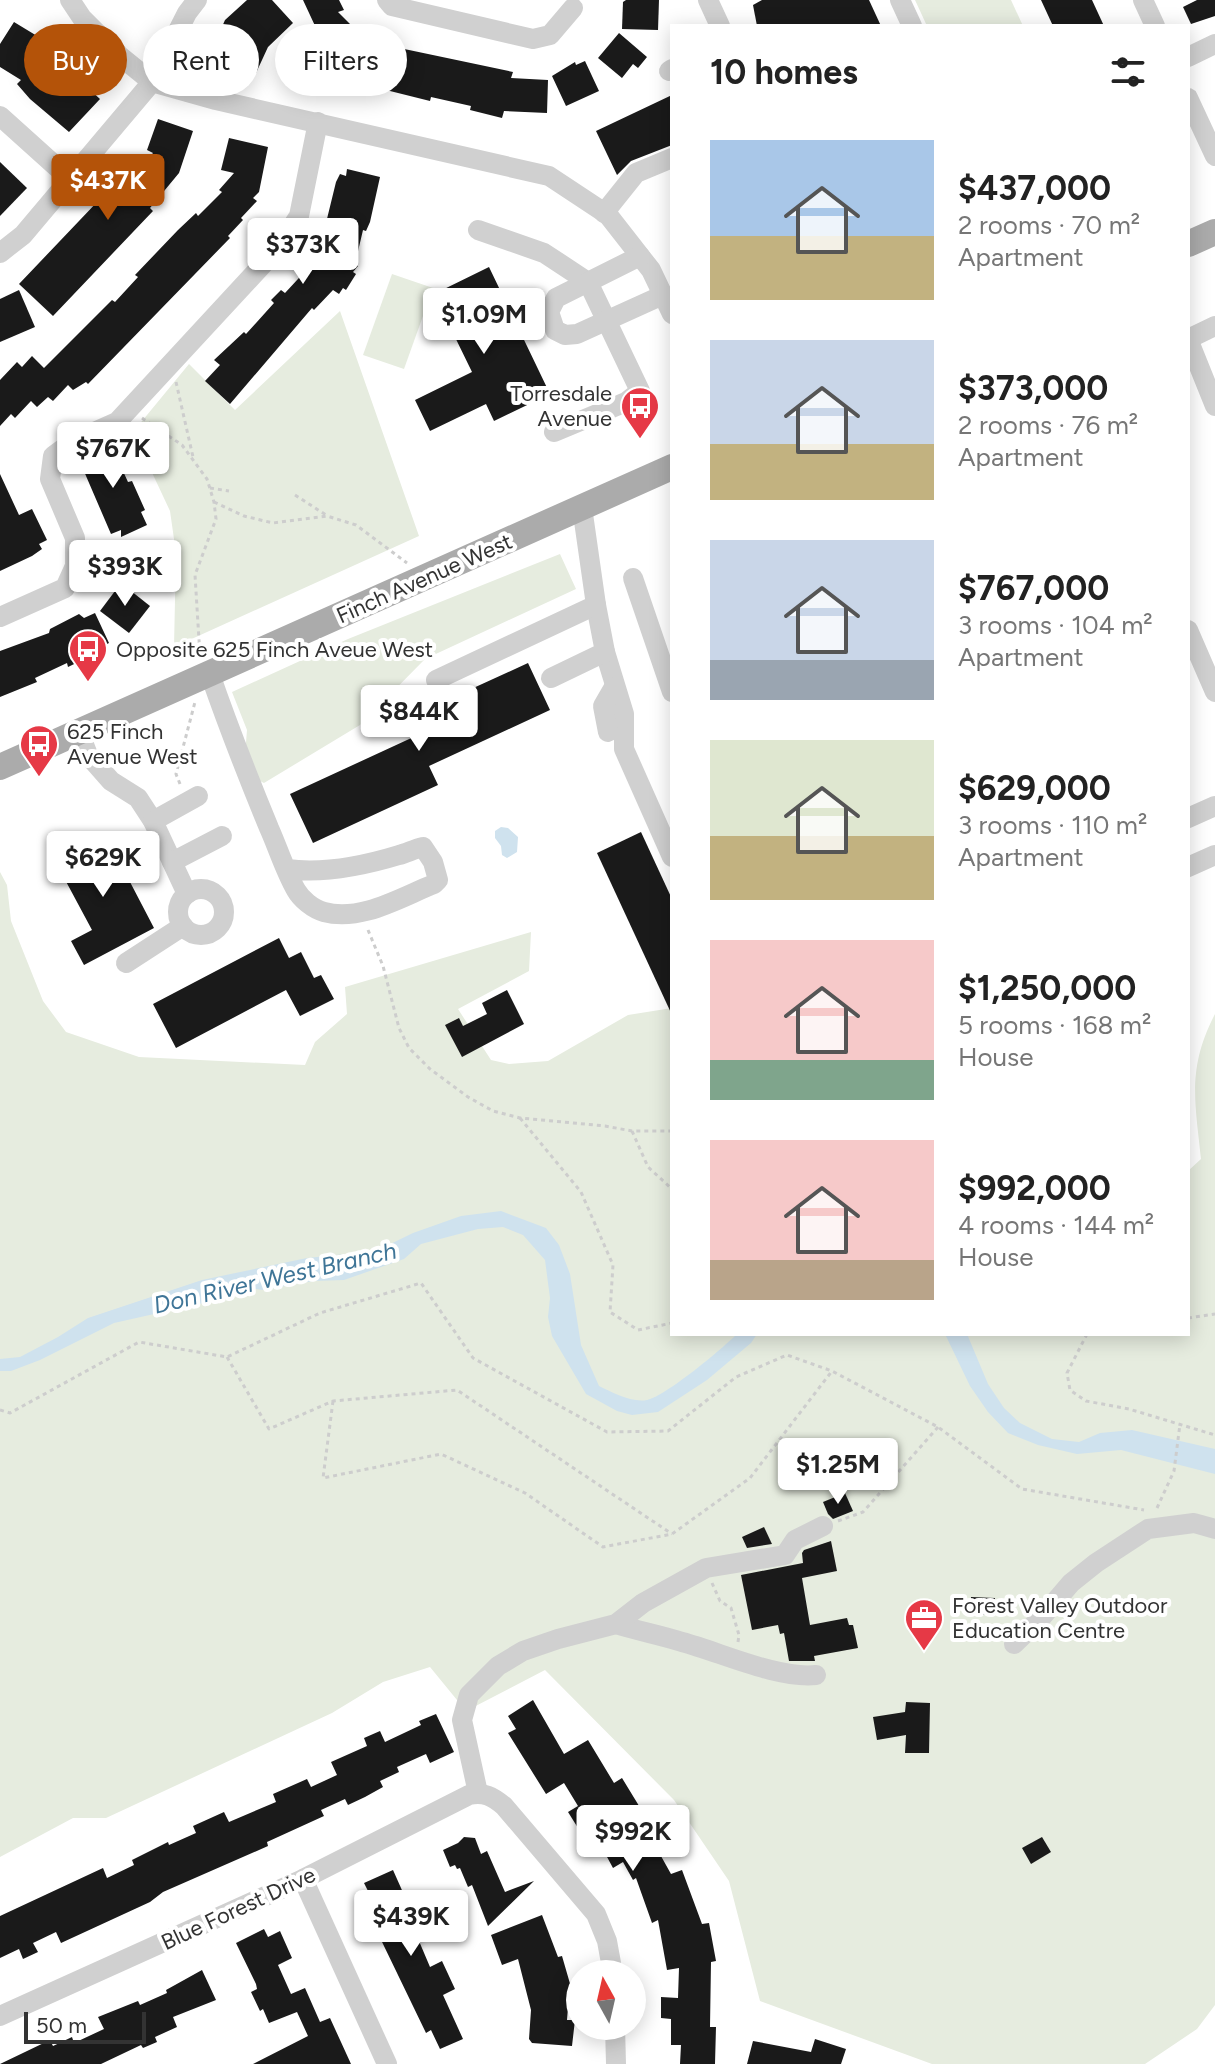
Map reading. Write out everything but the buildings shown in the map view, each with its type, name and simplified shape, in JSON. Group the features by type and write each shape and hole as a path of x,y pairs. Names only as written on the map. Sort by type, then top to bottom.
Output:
{"main road":[{"path":"1190,243 1215,232"},
{"name":"Finch Avenue West","path":"0,767 670,468"}],"street":[{"path":"70,0 82,18 143,75"},
{"path":"181,24 197,0"},
{"path":"387,0 392,6 533,39 550,35 573,8"},
{"path":"708,0 719,24"},
{"path":"900,0 911,24"},
{"path":"1143,0 1154,24"},
{"path":"1190,56 1215,44"},
{"path":"0,253 23,235 143,93"},
{"path":"202,96 549,176 604,213 651,270 670,310"},
{"path":"1190,102 1215,156"},
{"path":"0,116 70,179"},
{"path":"0,617 65,588 75,566 75,538 50,479 53,456 72,442 117,422 278,248 299,216 318,122"},
{"path":"604,213 636,173 670,159"},
{"path":"478,230 544,253 588,282 640,391 626,402 554,432"},
{"path":"640,256 556,298 549,312 555,330 565,335 577,334 663,295"},
{"path":"1190,338 1215,326"},
{"path":"1190,344 1215,406"},
{"path":"582,507 605,652 624,714 624,749 670,852"},
{"path":"633,578 670,686"},
{"path":"436,680 596,605"},
{"path":"1190,635 1215,692"},
{"path":"551,678 605,652"},
{"path":"205,676 296,892 318,910 347,915 361,913 438,880 427,849 419,847 399,855 329,870 287,869"},
{"path":"608,732 603,706 614,687"},
{"path":"79,732 88,755 111,781 138,798 153,821 187,894"},
{"path":"153,821 192,799"},
{"path":"1190,817 1215,806"},
{"path":"172,862 222,836"},
{"path":"1190,866 1215,855"},
{"path":"201,889 209,890 221,900 225,915 218,929 204,935 183,926 178,913 187,894 201,889"},
{"path":"126,963 183,926"},
{"path":"1014,1644 1071,1583 1148,1529 1194,1523 1215,1529"},
{"path":"610,1960 607,1941 596,1914 504,1806 495,1798 478,1793 462,1720 469,1695 498,1666 523,1651 616,1624 643,1603 706,1568 785,1555 795,1540 823,1526"},
{"path":"616,1624 734,1659 797,1675 816,1675"},
{"name":"Blue Forest Drive","path":"0,2016 303,1879 478,1793"},
{"path":"303,1879 387,2064"},
{"path":"615,2040 616,2064"}],"path":[{"path":"173,362 193,461"},
{"path":"131,407 147,423 182,445 207,479 214,502 216,519 195,575 205,676 176,774 192,799"},
{"path":"210,488 229,491"},
{"path":"295,495 327,516 356,525 426,577"},
{"path":"214,502 244,516 273,523 327,516"},
{"path":"361,913 383,966 399,1028 409,1048 430,1069 468,1097 493,1111 520,1118 632,1131 670,1131"},
{"path":"520,1118 581,1192 613,1265 610,1312 638,1330 670,1323"},
{"path":"632,1131 648,1167 670,1187"},
{"path":"0,1410 10,1413 139,1342 227,1357 320,1313 421,1283 473,1358 607,1432 668,1431 736,1377 787,1355 832,1371 938,1427 1022,1489 1155,1512 1174,1471 1180,1424"},
{"path":"1190,1318 1215,1314"},
{"path":"1086,1336 1067,1373 1070,1390 1086,1401 1129,1409 1215,1435"},
{"path":"227,1357 269,1429 333,1401 457,1390 672,1534"},
{"path":"333,1401 323,1478 441,1454 525,1493 603,1547 672,1534 750,1478 832,1371"},
{"path":"823,1526 863,1512 938,1427"},
{"path":"706,1568 720,1601 731,1608 739,1635 734,1659"}],"shaded area":[{"path":"915,0 1011,0 1022,24 926,24"},
{"path":"392,274 433,288 404,369 363,355"},
{"path":"340,311 419,536 174,647 176,553 170,511 133,432 189,364 235,410"},
{"path":"560,554 576,589 425,659 360,725 264,783 252,777 245,755 247,730 232,692 348,639"},
{"path":"0,872 7,885 11,921 43,1001 66,1032 139,1057 305,1065 315,1042 347,1014 345,987 531,932 529,971 458,1009 491,1060 509,1064 548,1061 628,1015 670,1008 670,1336 1190,1336 1190,1169 1201,1159 1195,1085 1200,1051 1215,1014 1215,2005 1197,2029 1145,2064 932,2064 760,2001 729,1881 674,1800 545,1670 466,1711 430,1667 383,1682 332,1713 106,1818 73,1818 0,1857"}],"water":[{"path":"501,827 508,828 518,837 517,852 507,858 502,855 501,846 495,838 495,831"},
{"name":"Don River West Branch","path":"501,1211 546,1228 559,1245 570,1274 581,1345 599,1386 616,1394 641,1401 656,1397 735,1336 756,1336 707,1380 658,1412 632,1415 617,1411 586,1394 552,1336 545,1260 523,1235 503,1227 478,1229 421,1244 404,1259 344,1280 313,1281 263,1290 249,1288 221,1299 114,1323 40,1360 11,1371 0,1371 0,1359 20,1357 88,1318 202,1280 307,1258 376,1251 413,1233 461,1216"},
{"path":"946,1336 968,1336 988,1384 1004,1408 1020,1423 1052,1439 1079,1442 1100,1433 1132,1430 1215,1449 1215,1474 1121,1450 1077,1454 1038,1445 1008,1433 970,1386"}],"place":[{"name":"Torresdale Avenue","path":"640,440"},
{"name":"Opposite 625 Finch Aveue West","path":"88,683"},
{"name":"625 Finch Avenue West","path":"39,778"},
{"name":"Forest Valley Outdoor Education Centre","path":"924,1652"}]}
